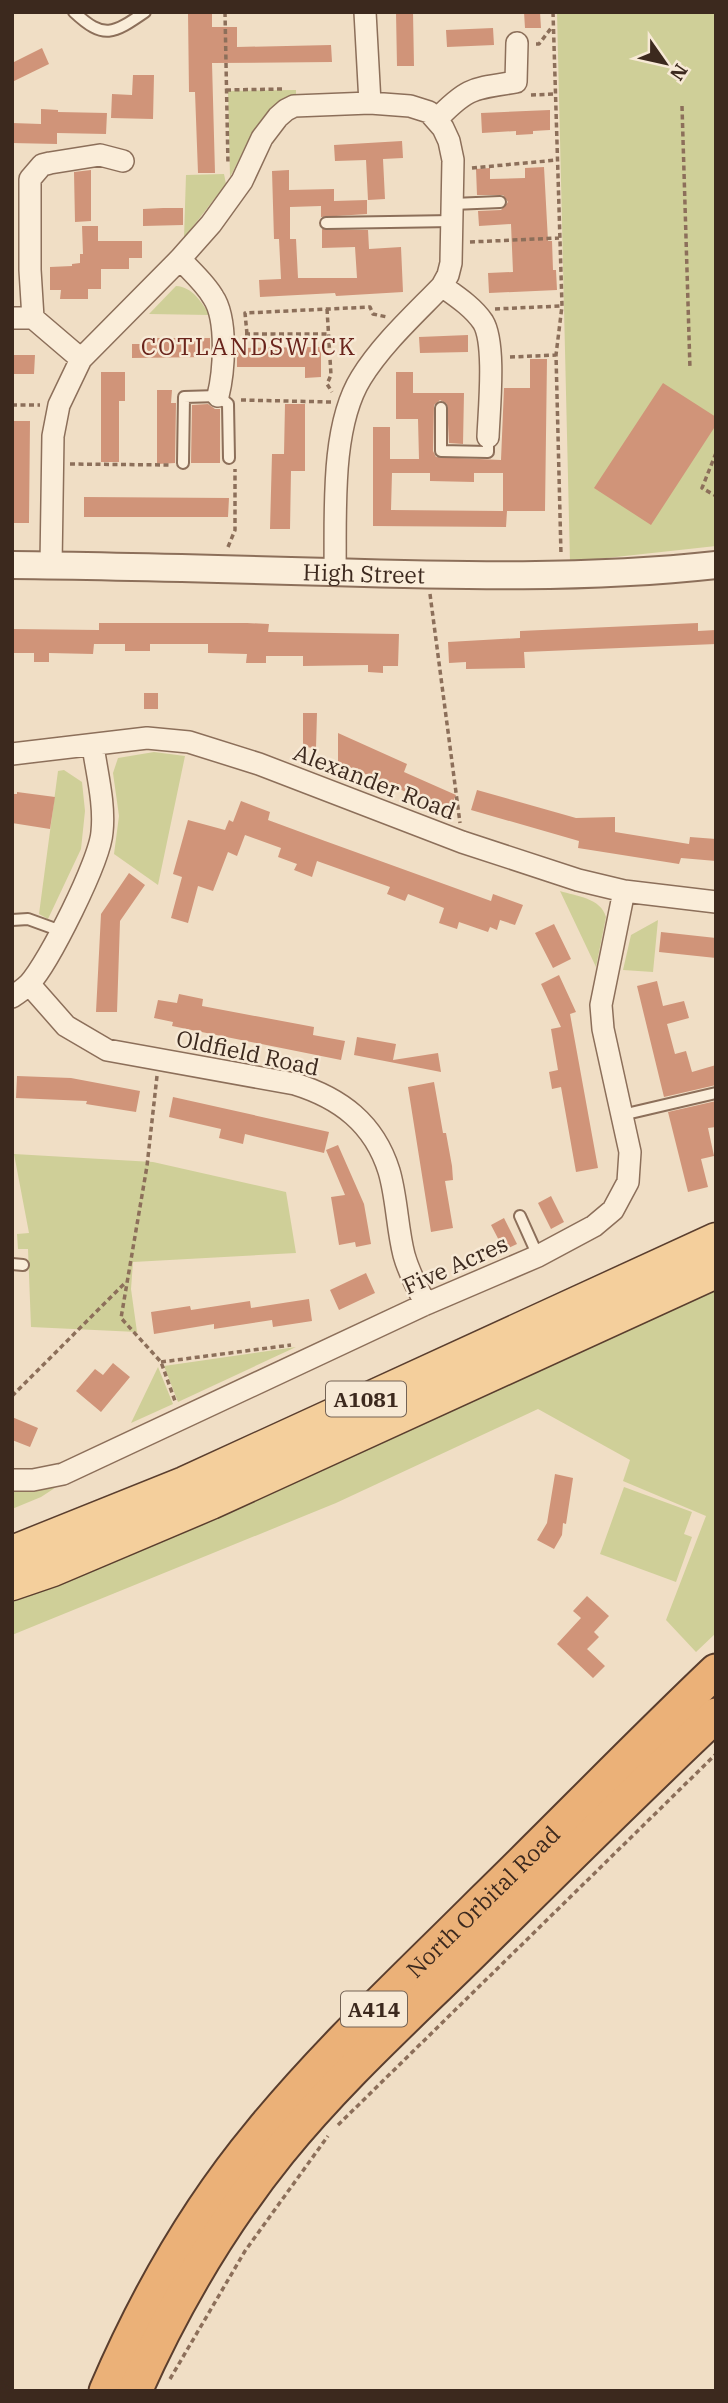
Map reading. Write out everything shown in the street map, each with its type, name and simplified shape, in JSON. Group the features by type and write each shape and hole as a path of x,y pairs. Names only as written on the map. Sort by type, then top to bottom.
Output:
{"highway":[{"name":"North Orbital Road","path":"106,2391 133,2328 176,2250 214,2193 259,2134 365,2018 713,1678"},
{"name":"North Orbital Road","path":"135,2391 152,2353 197,2270 235,2211 279,2151 339,2085 716,1715"}],"main road":[{"name":"A1081","path":"12,1552 196,1478 716,1239"},
{"name":"A1081","path":"12,1584 53,1570 211,1503 716,1272"}],"street":[{"path":"365,12 370,103"},
{"path":"436,120 462,95 470,91 516,82 517,43"},
{"path":"51,565 53,436 60,405 81,359 180,259 230,198 270,125 286,110 299,106 370,103 420,108 429,112 443,128 449,141 453,169 453,213 448,275 442,286 372,361 359,380 340,442 336,487 335,572"},
{"path":"81,359 23,318 30,179 42,165 100,155 124,161"},
{"path":"180,259 214,298 220,312 223,400"},
{"path":"442,286 472,310 487,330 490,357 488,437"},
{"name":"High Street","path":"12,565 428,575 561,575 662,571 716,565"},
{"name":"Alexander Road","path":"12,754 148,738 189,742 215,749 462,842 578,880 624,891 716,902"},
{"path":"21,991 43,965 61,931 88,875 102,835 93,746"},
{"name":"Five Acres","path":"12,1480 63,1475 426,1304 538,1256 594,1226 613,1210 628,1182 630,1152 603,1029 601,1005 624,891"},
{"name":"Oldfield Road","path":"21,991 66,1026 107,1050 295,1084 320,1092 352,1113 378,1144 389,1171 404,1254 411,1277 426,1304"}],"lane":[{"path":"74,12 86,23 104,32 116,30 145,12"},
{"path":"326,223 453,213 500,202"},
{"path":"183,463 184,397 223,400 229,458"},
{"path":"441,408 440,451 488,452 488,437"},
{"path":"12,920 28,919 61,931"},
{"path":"622,1115 716,1093"},
{"path":"520,1216 538,1256"}],"path":[{"path":"225,12 230,198"},
{"path":"553,12 562,306 556,355 561,575"},
{"path":"517,43 539,44 553,25"},
{"path":"226,90 298,89 299,106"},
{"path":"682,106 690,369"},
{"path":"453,169 557,160"},
{"path":"452,243 559,239"},
{"path":"472,310 562,306"},
{"path":"247,334 245,313 370,307 378,317 395,314"},
{"path":"223,400 335,402 334,393 327,384 331,375 327,309"},
{"path":"222,334 327,334"},
{"path":"490,357 556,355"},
{"path":"12,405 60,405"},
{"path":"716,453 702,488 716,496"},
{"path":"219,569 235,530 235,467 229,458"},
{"path":"52,464 172,466 183,463"},
{"path":"428,575 462,842"},
{"path":"159,1060 147,1166 121,1318 161,1362 182,1418"},
{"path":"12,1396 126,1282"},
{"path":"161,1362 296,1344"},
{"path":"167,2385 244,2251 331,2131 716,1754"}],"green space":[{"path":"557,12 716,12 716,546 570,562"},
{"path":"296,90 296,94 272,108 263,118 230,177 228,91"},
{"path":"224,174 226,184 184,238 186,175"},
{"path":"176,286 192,292 210,315 149,314"},
{"path":"154,752 185,756 158,885 114,854 119,816 113,773 118,758"},
{"path":"64,770 82,782 85,811 81,849 48,919 39,914 58,771"},
{"path":"560,891 593,902 606,917 596,967"},
{"path":"658,920 653,972 623,970 631,935"},
{"path":"14,1154 153,1162 286,1192 296,1253 133,1262 131,1289 137,1332 31,1327 28,1249 18,1249 17,1234 29,1233"},
{"path":"716,1287 716,1633 696,1652 666,1620 706,1516 623,1481 630,1460 538,1409 336,1503 12,1635 12,1599 80,1575"},
{"path":"296,1347 178,1402 164,1366"},
{"path":"158,1367 173,1404 131,1423"},
{"path":"64,1482 41,1497 12,1509 12,1486"},
{"path":"624,1487 692,1512 684,1534 692,1537 676,1582 600,1554"}],"building":[{"path":"188,12 212,12 212,27 237,27 237,47 331,45 332,62 212,63 215,173 198,173 195,92 189,92"},
{"path":"396,12 413,12 414,66 397,66"},
{"path":"524,12 540,12 541,28 525,28"},
{"path":"493,28 494,45 447,47 446,30"},
{"path":"42,48 49,64 12,82 12,63"},
{"path":"133,75 154,75 153,119 111,118 112,94 132,95"},
{"path":"41,109 107,113 106,134 57,133 57,144 12,143 12,123 41,124"},
{"path":"550,110 550,130 516,135 516,131 482,133 481,113"},
{"path":"402,141 403,158 383,159 385,199 368,200 366,160 335,161 334,145"},
{"path":"544,167 548,241 552,241 557,290 489,293 488,273 513,272 511,224 479,226 478,211 501,210 508,202 503,195 477,195 476,169 490,168 490,179 525,178 525,168"},
{"path":"91,170 91,221 75,222 74,172"},
{"path":"289,170 289,190 334,189 334,201 367,200 367,214 321,217 321,206 290,207 290,239 296,239 298,278 357,278 355,247 322,248 322,229 368,230 369,249 401,247 403,292 260,297 259,280 281,279 279,239 274,239 272,171"},
{"path":"183,208 183,225 143,226 143,209"},
{"path":"82,226 98,226 98,241 142,241 142,258 129,258 129,269 101,269 101,289 88,289 88,299 60,299 61,290 50,290 50,267 80,263 80,254 83,254"},
{"path":"468,335 468,352 420,353 419,337"},
{"path":"144,338 210,338 210,357 132,358 132,344 144,344"},
{"path":"321,347 321,377 305,378 305,367 237,367 237,348"},
{"path":"12,355 35,355 34,374 12,374"},
{"path":"530,359 547,359 545,511 507,511 506,527 373,526 373,427 390,427 390,459 419,459 418,419 396,419 396,372 413,372 413,393 464,393 463,444 449,443 447,404 440,400 434,405 433,451 436,457 501,460 504,388 530,388","holes":["392,473 430,473 430,481 474,482 474,473 503,473 503,511 391,510"]},
{"path":"101,372 125,372 125,401 119,401 119,462 101,462"},
{"path":"663,383 716,417 716,425 651,525 594,488"},
{"path":"157,390 172,390 171,403 176,403 175,463 157,464"},
{"path":"208,404 220,409 220,463 191,463 192,405"},
{"path":"285,404 305,404 305,471 291,471 290,529 270,529 272,454 284,454"},
{"path":"12,421 30,421 29,523 12,523"},
{"path":"84,497 229,498 228,517 84,517"},
{"path":"99,623 247,623 269,624 268,632 399,634 398,666 383,666 383,673 368,672 368,665 303,666 303,656 266,656 266,663 246,663 247,654 208,653 208,644 150,644 150,651 125,651 125,644 94,644 93,654 49,653 49,662 34,662 34,653 12,653 12,629 99,630"},
{"path":"698,623 698,631 716,630 716,644 524,652 525,668 466,669 466,662 449,663 448,642 520,638 520,631"},
{"path":"144,693 158,693 158,709 144,709"},
{"path":"303,713 317,713 316,748 303,747"},
{"path":"338,733 407,764 404,772 456,795 449,811 338,762"},
{"path":"477,790 576,818 615,817 615,832 689,844 690,837 716,839 716,861 681,858 679,864 578,848 579,841 471,810"},
{"path":"17,792 55,797 50,829 12,823 12,794"},
{"path":"241,801 270,812 268,820 491,901 493,894 523,905 515,925 500,920 497,930 490,927 488,932 459,922 457,929 439,923 444,908 408,894 405,901 387,894 390,887 317,861 312,877 294,870 297,864 278,857 281,848 245,835 237,856 228,852 213,891 198,886 188,923 171,918 182,877 173,874 188,820 225,830 229,820 233,822"},
{"path":"129,873 145,885 120,921 117,1012 96,1012 101,914"},
{"path":"554,924 571,959 553,968 535,933"},
{"path":"661,932 716,938 716,958 659,952"},
{"path":"559,975 576,1012 570,1014 598,1168 576,1172 561,1087 552,1089 549,1072 558,1070 551,1029 561,1027 541,984"},
{"path":"657,981 663,1006 684,1001 689,1018 667,1024 675,1054 686,1051 692,1072 716,1065 716,1085 664,1097 637,986"},
{"path":"179,994 203,999 202,1006 314,1027 313,1035 345,1041 341,1060 172,1026 173,1022 154,1018 158,1000 177,1003"},
{"path":"357,1037 396,1044 393,1060 438,1053 441,1072 354,1055"},
{"path":"17,1076 71,1078 140,1091 136,1112 86,1104 87,1101 16,1098"},
{"path":"434,1082 452,1166 453,1180 445,1181 453,1228 431,1232 408,1087"},
{"path":"173,1097 329,1132 324,1153 245,1134 243,1144 219,1138 221,1129 169,1117"},
{"path":"716,1101 716,1127 708,1128 714,1156 701,1159 708,1187 688,1192 668,1112"},
{"path":"338,1145 364,1204 371,1244 356,1247 355,1242 339,1245 331,1197 345,1195 326,1150"},
{"path":"551,1196 564,1222 551,1229 538,1203"},
{"path":"504,1218 517,1244 504,1250 491,1225"},
{"path":"366,1273 375,1293 339,1310 330,1290"},
{"path":"309,1299 312,1321 273,1327 272,1320 214,1329 214,1324 154,1334 151,1312 190,1306 191,1310 250,1301 251,1308"},
{"path":"113,1363 130,1377 101,1412 76,1391 95,1369 103,1375"},
{"path":"12,1417 38,1428 30,1447 12,1440"},
{"path":"555,1474 573,1478 566,1524 563,1523 562,1535 554,1549 537,1540 547,1523"},
{"path":"587,1596 609,1616 594,1632 599,1637 587,1649 605,1666 593,1678 557,1644 581,1618 573,1611"}],"district":[{"name":"COTLANDSWICK","path":"249,346"}]}
